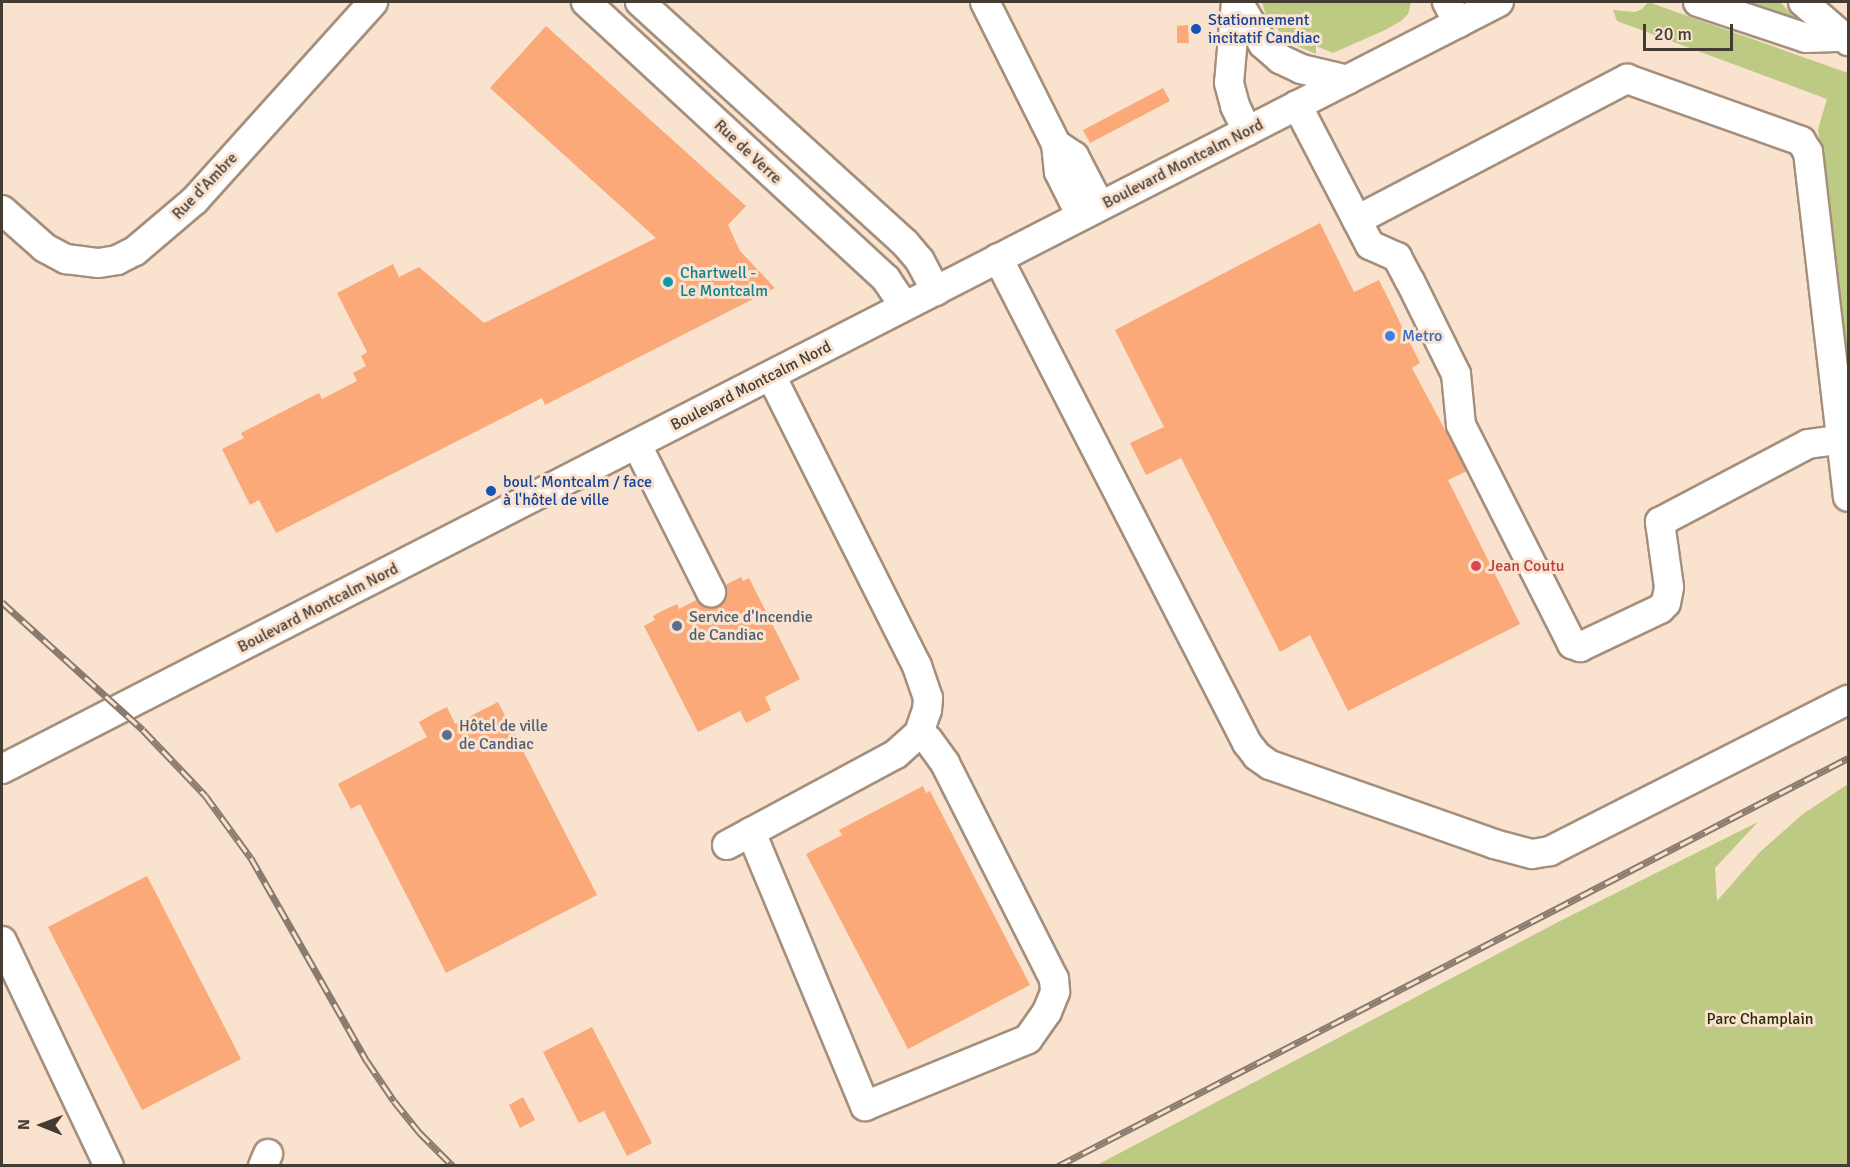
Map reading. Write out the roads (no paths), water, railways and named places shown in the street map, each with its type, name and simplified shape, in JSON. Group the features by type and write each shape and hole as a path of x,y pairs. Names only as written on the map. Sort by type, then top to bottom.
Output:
{"street":[{"name":"Rue d'Ambre","path":"2,210 45,248 66,259 99,263 117,260 135,251 195,200 373,2"},
{"name":"Rue de Verre","path":"586,2 886,279 904,306"},
{"path":"640,2 905,243 920,261 936,291"},
{"path":"985,2 1056,144 1059,172 1091,211"},
{"path":"1237,2 1263,44 1280,59 1301,69 1348,80"},
{"path":"1237,2 1229,83 1235,106 1247,131"},
{"name":"Boulevard Montcalm Nord","path":"2,769 1348,80 1452,12 1499,2"},
{"path":"1698,2 1806,38 1846,39"},
{"path":"1803,2 1846,39"},
{"path":"1358,220 1627,79 1793,136 1801,141 1808,152 1848,497"},
{"path":"1297,105 1371,245 1397,257 1410,281 1456,374 1461,425 1572,644 1580,647 1660,609 1666,603 1669,588 1660,522 1808,444 1842,439"},
{"path":"998,258 1247,743 1257,756 1270,765 1494,844 1532,854 1550,851 1848,700"},
{"path":"771,376 917,666 928,698 925,721 919,733 896,754 739,839 866,1106 1028,1039 1047,1012 1055,992 1054,979 945,763 928,740 919,733"},
{"path":"637,445 711,592"},
{"path":"2,941 100,1163"}],"railway":[{"path":"2,602 143,730 205,795 251,858 367,1061 394,1101 419,1132 453,1166"},
{"path":"1058,1166 1848,758"}],"place":[{"name":"Stationnement incitatif Candiac","path":"1196,29"},
{"name":"Chartwell - Le Montcalm","path":"668,282"},
{"name":"Metro","path":"1390,336"},
{"name":"boul. Montcalm / face à l'hôtel de ville","path":"491,491"},
{"name":"Jean Coutu","path":"1476,566"},
{"name":"Service d'Incendie de Candiac","path":"677,626"},
{"name":"Hôtel de ville de Candiac","path":"447,735"}],"park label":[{"name":"Parc Champlain","path":"1760,1019"}]}
